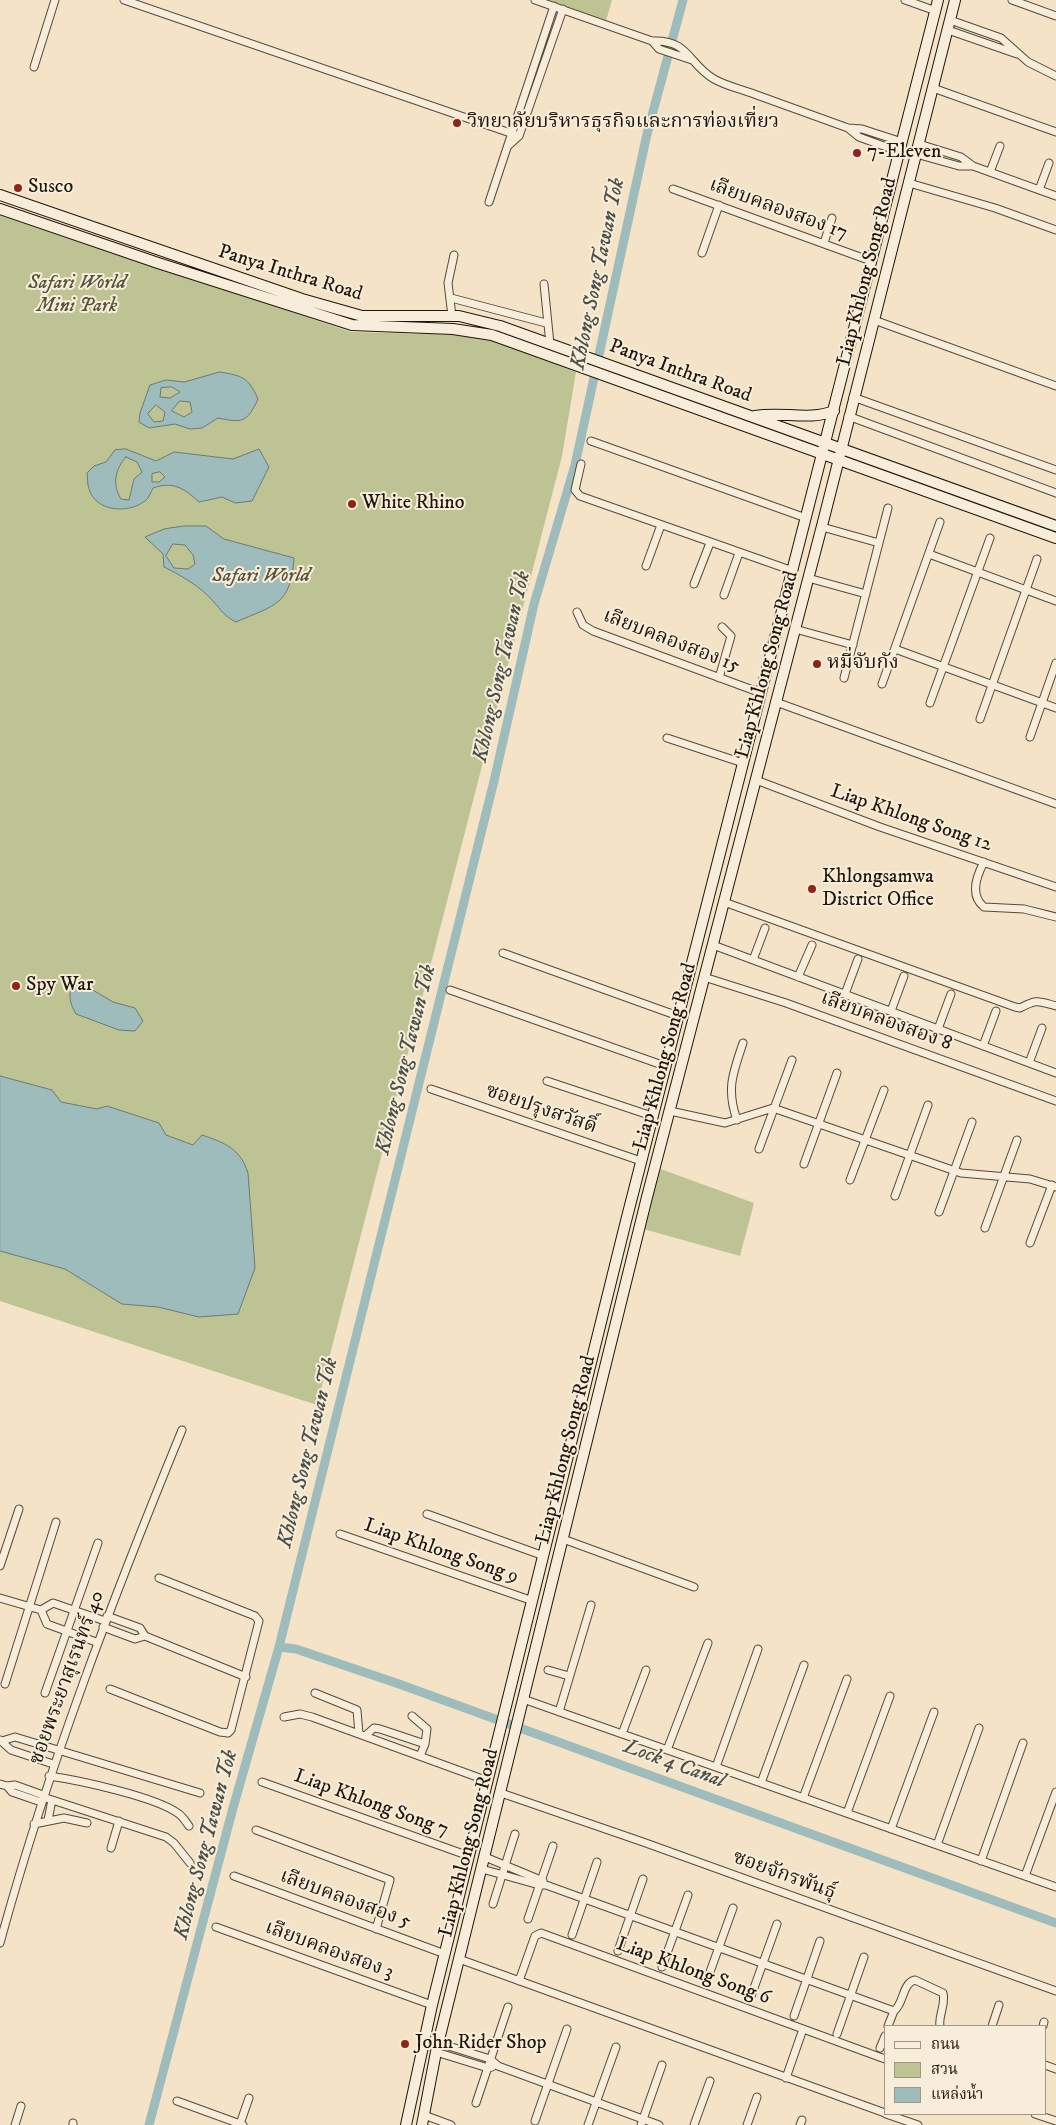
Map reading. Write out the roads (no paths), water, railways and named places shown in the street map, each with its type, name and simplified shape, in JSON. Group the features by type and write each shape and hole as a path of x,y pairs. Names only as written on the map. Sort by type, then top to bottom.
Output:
{"main road":[{"name":"Liap Khlong Song Road","path":"423,2120 436,2051 670,1111 822,527 848,416 955,0"},
{"name":"Liap Khlong Song Road","path":"406,2125 432,2005 652,1116 827,442 871,261 937,5"},
{"name":"Panya Inthra Road","path":"0,195 302,299 353,314 452,316 480,320 827,442 1056,526"},
{"name":"Panya Inthra Road","path":"0,209 335,321 352,325 379,327 473,330 492,335 1056,538"},
{"path":"591,370 594,360"},
{"path":"754,416 772,413 815,416 834,411"},
{"path":"754,720 770,724"},
{"path":"420,2056 436,2051"}],"street":[{"path":"34,68 55,0"},
{"path":"124,0 519,136"},
{"path":"535,0 652,41 662,40 686,50 692,60 714,80 848,128 859,136 901,147"},
{"path":"905,0 937,5"},
{"path":"1012,0 1056,16"},
{"path":"489,202 508,146 510,133 554,6"},
{"path":"508,146 519,136 563,9"},
{"path":"949,25 1001,38 1008,42 1028,62 1056,76"},
{"path":"652,41 659,49 692,60"},
{"path":"933,88 1056,132"},
{"path":"990,172 1000,146"},
{"path":"917,149 961,157 973,166 1056,196"},
{"path":"1039,190 1049,163"},
{"path":"909,183 971,203 995,208 1056,230"},
{"name":"เลียบคลองสอง 17","path":"673,189 871,261"},
{"path":"702,253 719,205"},
{"path":"824,243 832,218"},
{"path":"452,316 448,283 454,255"},
{"path":"544,284 546,323 550,333 550,344"},
{"path":"451,298 546,323"},
{"path":"874,320 1056,386"},
{"path":"854,397 1056,470"},
{"path":"848,416 1056,493"},
{"path":"591,441 806,518"},
{"path":"581,464 576,493 793,571"},
{"path":"844,678 888,508"},
{"path":"882,684 940,522"},
{"path":"646,566 661,525"},
{"path":"822,527 879,543"},
{"path":"930,703 976,572 990,538"},
{"path":"694,584 710,542"},
{"path":"724,594 739,553"},
{"path":"929,554 1056,601"},
{"path":"980,719 1037,558"},
{"path":"808,578 866,594"},
{"name":"เลียบคลองสอง 15","path":"576,612 583,625 593,631 762,693"},
{"path":"719,678 731,636 722,627"},
{"path":"795,629 853,645"},
{"path":"895,649 1056,708"},
{"path":"1030,737 1056,663"},
{"path":"776,702 1056,804"},
{"path":"667,738 743,763"},
{"name":"Liap Khlong Song 12","path":"756,780 880,827 1056,887"},
{"path":"984,862 976,878 975,888 980,903 984,907 1024,909 1056,917"},
{"path":"724,902 1015,1007 1020,1008 1036,1000 1056,1006"},
{"path":"753,960 766,928"},
{"path":"713,945 1056,1073"},
{"path":"798,977 812,945"},
{"path":"503,953 678,1016"},
{"path":"845,994 858,959"},
{"path":"891,1012 904,976"},
{"name":"เลียบคลองสอง 8","path":"704,977 786,1003 1056,1101"},
{"path":"450,990 665,1066"},
{"path":"938,1029 951,994"},
{"path":"983,1046 996,1011"},
{"path":"1029,1063 1042,1028"},
{"path":"737,1120 730,1094 730,1082 743,1043"},
{"path":"759,1149 792,1060"},
{"path":"804,1164 838,1073"},
{"path":"547,1081 652,1116"},
{"name":"ซอยปรุงสวัสดิ์","path":"431,1089 641,1161"},
{"path":"850,1180 884,1090"},
{"path":"895,1196 928,1105"},
{"path":"670,1111 725,1123 773,1108 954,1171 1030,1179 1054,1186 1030,1243"},
{"path":"939,1212 972,1122"},
{"path":"985,1228 1017,1140"},
{"name":"ซอยพระยาสุเรนทร์ 40","path":"0,1942 2,1928 58,1748 96,1642 182,1430"},
{"path":"0,1566 19,1509"},
{"path":"427,1514 544,1556"},
{"path":"5,1684 56,1522"},
{"name":"Liap Khlong Song 9","path":"340,1534 532,1601"},
{"path":"563,1540 694,1587"},
{"path":"45,1693 98,1542"},
{"path":"110,1688 228,1733 260,1625 257,1617 158,1578"},
{"path":"0,1598 41,1610 53,1604 105,1621 140,1628 145,1636 246,1677"},
{"path":"559,1712 591,1605"},
{"path":"41,1610 47,1624 96,1642"},
{"path":"105,1621 135,1639 145,1636"},
{"path":"667,1750 708,1643"},
{"path":"716,1767 758,1649"},
{"path":"761,1783 804,1665"},
{"path":"548,1670 570,1676"},
{"path":"622,1734 646,1670"},
{"path":"803,1798 847,1679"},
{"path":"316,1693 357,1710 362,1735"},
{"path":"847,1814 890,1696"},
{"path":"524,1699 1056,1887"},
{"path":"891,1829 934,1712"},
{"path":"284,1717 300,1714 488,1781"},
{"path":"412,1716 427,1729 426,1744 420,1756"},
{"path":"362,1735 374,1728 426,1744"},
{"path":"937,1845 979,1728"},
{"path":"1,1740 15,1737 58,1748 200,1793"},
{"path":"1,1740 11,1750 53,1764"},
{"path":"981,1861 1023,1743"},
{"path":"49,1776 84,1782 160,1805 180,1815 189,1826"},
{"name":"Liap Khlong Song 7","path":"262,1782 469,1856"},
{"path":"4,1785 15,1785 42,1798 166,1838 174,1843 190,1863"},
{"path":"1025,1876 1056,1792"},
{"name":"ซอยจักรพันธุ์","path":"500,1793 644,1842 1056,1991"},
{"path":"48,1820 52,1800"},
{"path":"34,1824 64,1818 87,1823"},
{"path":"111,1848 120,1822"},
{"path":"256,1830 390,1880 376,1929"},
{"path":"492,1904 516,1834"},
{"path":"528,1919 542,1883 553,1846"},
{"path":"485,1857 506,1864 542,1883 584,1899 894,2011"},
{"path":"572,1935 597,1862"},
{"path":"482,1869 542,1883"},
{"name":"เลียบคลองสอง 5","path":"234,1876 445,1954"},
{"path":"618,1951 643,1878"},
{"path":"662,1967 688,1894"},
{"path":"706,1984 733,1908"},
{"path":"750,1999 777,1924"},
{"name":"เลียบคลองสอง 3","path":"216,1927 432,2005"},
{"name":"Liap Khlong Song 6","path":"519,1981 535,1936 541,1933 884,2059"},
{"path":"794,2016 820,1941"},
{"path":"837,2034 864,1957"},
{"path":"459,1959 884,2114"},
{"path":"888,2025 908,1984 915,1980 943,1993 945,2004 940,2014 940,2025"},
{"path":"992,2025 999,2005"},
{"path":"476,2103 508,2007"},
{"path":"535,2121 567,2029"},
{"path":"786,2078 802,2029"},
{"path":"880,2048 884,2038"},
{"path":"588,2125 616,2046"},
{"path":"436,2051 490,2059 498,2066 596,2102 642,2122 659,2125"},
{"path":"436,2051 488,2068 498,2066"},
{"path":"642,2122 662,2065"},
{"path":"694,2125 710,2081"},
{"path":"747,2125 757,2097"},
{"path":"177,2101 241,2124 249,2098"},
{"path":"15,2125 21,2106"},
{"path":"888,2115 918,2125"},
{"path":"1038,2115 1056,2122"},
{"path":"423,2120 451,2125"}],"water":[{"path":"220,372 239,376 248,382 258,399 247,417 238,421 218,418 202,428 190,429 175,424 149,428 139,422 140,413 150,385 166,380 184,382","holes":["172,387 180,392 170,398 160,397 161,388","180,401 190,402 192,412 184,417 172,411","156,405 165,412 163,421 154,422 148,414"]},
{"path":"126,449 156,461 174,452 233,459 259,449 269,467 252,501 235,503 222,497 199,502 178,487 167,485 153,488 146,500 138,505 122,509 105,506 98,502 88,487 87,473 94,466 106,462 115,450","holes":["126,457 137,462 142,472 134,479 129,500 121,499 116,488 117,472","160,472 165,477 159,482 152,482 152,474"]},
{"path":"184,526 206,526 224,539 294,558 292,574 285,594 271,607 236,622 226,615 197,586 164,567 163,554 145,537 164,529","holes":["173,544 185,545 193,555 195,564 188,569 174,568 166,556"]},
{"path":"72,984 86,986 113,1002 135,1008 143,1021 135,1031 119,1030 76,1014 70,1000"},
{"path":"0,1076 52,1090 61,1102 97,1109 107,1106 159,1123 166,1135 193,1145 202,1135 225,1144 236,1152 248,1173 255,1268 238,1314 199,1317 158,1307 122,1304 65,1269 0,1251"}],"waterway":[{"name":"Khlong Song Tawan Tok","path":"149,2125 233,1808 279,1647 494,781 534,604 575,465 647,134 683,0"},
{"name":"Lock 4 Canal","path":"279,1647 296,1649 399,1684 1056,1923"}],"place":[{"name":"วิทยาลัยบริหารธุรกิจและการท่องเที่ยว","path":"457,123"},
{"name":"7-Eleven","path":"857,153"},
{"name":"Susco","path":"18,188"},
{"name":"White Rhino","path":"352,504"},
{"name":"หมี่จับกัง","path":"817,664"},
{"name":"Khlongsamwa District Office","path":"812,889"},
{"name":"Spy War","path":"16,986"},
{"name":"John Rider Shop","path":"405,2044"}],"park label":[{"name":"Safari World Mini Park","path":"77,296"},
{"name":"Safari World","path":"261,577"}]}
